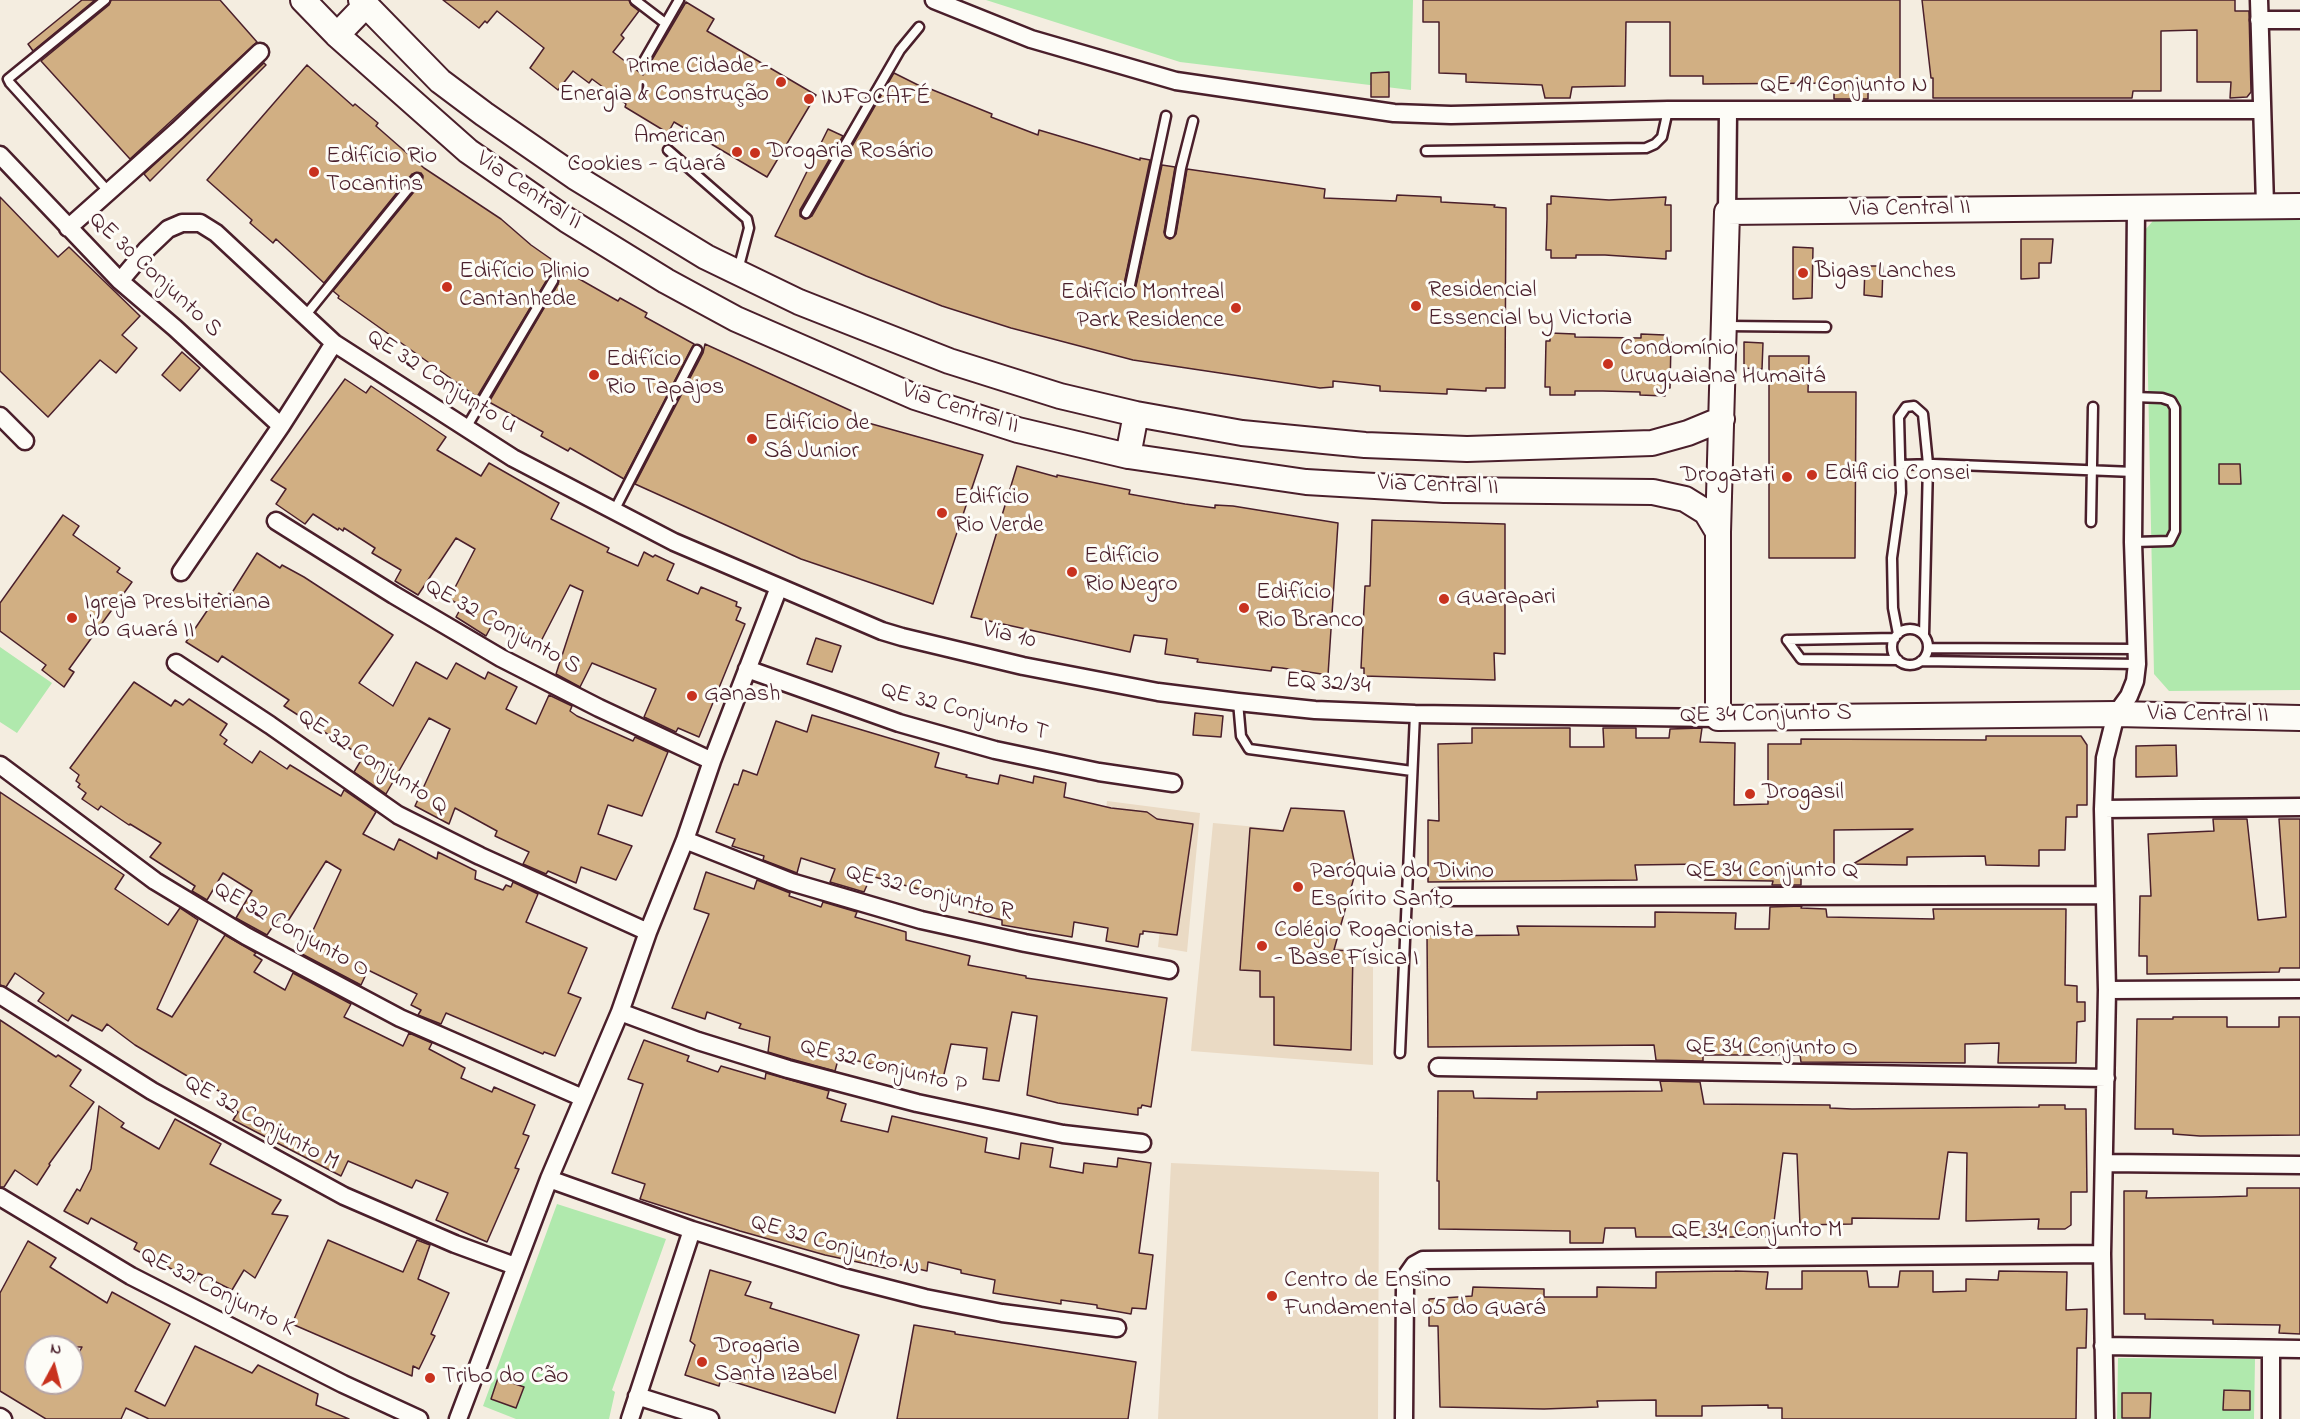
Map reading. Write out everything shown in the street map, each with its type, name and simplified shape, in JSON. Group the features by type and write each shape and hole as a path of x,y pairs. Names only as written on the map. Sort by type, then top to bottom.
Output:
{"street":[{"name":"Via Central II","path":"303,0 337,35 431,119 488,166 567,220 666,281 736,319 814,355 915,397 1018,430 1128,456 1306,482 1444,490 1653,492 1685,499 1706,512 1718,532"},
{"name":"QE 19 Conjunto N","path":"934,0 958,4 1031,39 1176,81 1394,113 1668,110 1728,112 2262,110"},
{"path":"2259,0 2265,206"},
{"path":"337,35 363,3"},
{"name":"Via Central II","path":"363,3 440,81 531,149 706,257 800,302 949,361 1060,396 1136,414 1242,433 1365,445 1467,449 1652,443 1688,433 1722,419"},
{"path":"2259,20 2300,20"},
{"path":"68,228 178,130 260,52"},
{"path":"1718,718 1718,532 1728,112"},
{"name":"QE 30 Conjunto S","path":"0,155 120,281 280,426"},
{"name":"Via Central II","path":"1727,212 2300,206"},
{"path":"2105,1419 2102,1254 2107,990 2103,809 2105,758 2116,714 2129,696 2135,681 2137,656 2133,542 2136,208"},
{"name":"QE 32 Conjunto U","path":"120,281 147,249 168,229 182,223 200,223 216,233 334,343 513,458 674,542 779,587"},
{"path":"181,572 334,343"},
{"path":"1128,456 1136,414"},
{"path":"0,416 26,441"},
{"name":"QE 32 Conjunto S","path":"276,521 394,595 501,658 599,708 712,761"},
{"path":"458,1419 549,1179 620,1012 648,932 685,840 712,761 779,587"},
{"name":"Via 10","path":"779,587 902,638 1023,666 1158,692 1238,702"},
{"name":"QE 32 Conjunto Q","path":"176,663 270,725 398,815 480,856 648,932"},
{"name":"QE 32 Conjunto T","path":"747,669 899,723 995,750 1098,772 1173,783"},
{"name":"EQ 32/34","path":"1238,702 1315,710 1415,714"},
{"name":"QE 34 Conjunto S","path":"1415,714 1718,718 2116,714"},
{"name":"Via Central II","path":"2116,714 2300,718"},
{"name":"QE 32 Conjunto O","path":"0,765 155,881 246,936 400,1018 583,1098"},
{"path":"2103,809 2300,807"},
{"name":"QE 32 Conjunto R","path":"685,840 791,882 921,920 1024,943 1169,970"},
{"name":"QE 34 Conjunto Q","path":"1439,897 2105,895"},
{"path":"2107,990 2300,989"},
{"name":"QE 32 Conjunto M","path":"0,994 152,1091 344,1196 455,1244 515,1266"},
{"name":"QE 32 Conjunto P","path":"620,1012 698,1041 788,1070 917,1103 1063,1134 1142,1143"},
{"name":"QE 34 Conjunto O","path":"1438,1067 2106,1078"},
{"path":"2104,1163 2300,1165"},
{"name":"QE 32 Conjunto N","path":"549,1179 692,1230 843,1276 925,1298 1002,1313 1117,1328"},
{"name":"QE 32 Conjunto K","path":"0,1197 131,1276 343,1384 419,1419"},
{"path":"630,1419 692,1230"},
{"name":"QE 34 Conjunto M","path":"1404,1419 1405,1286 1407,1275 1414,1265 1423,1260 2102,1254"},
{"path":"2103,1346 2300,1350"},
{"path":"2271,1350 2271,1419"},
{"path":"637,1396 710,1419"}],"lane":[{"path":"105,0 8,79 108,191"},
{"path":"634,0 665,23"},
{"path":"644,61 679,0"},
{"path":"806,213 900,50 919,27"},
{"path":"1426,151 1646,148 1655,144 1662,137 1668,110"},
{"path":"1130,285 1166,116"},
{"path":"1170,233 1181,168 1193,121"},
{"path":"668,150 747,219 749,228 738,272"},
{"path":"305,316 417,178"},
{"path":"466,428 553,281"},
{"path":"1723,326 1826,327"},
{"path":"613,512 697,350"},
{"path":"2133,397 2162,398 2171,402 2175,408 2174,537 2170,541 2133,542"},
{"path":"1898,660 1893,653 1892,645 1897,636 1893,608 1892,558 1901,493 1899,417 1906,407 1914,406 1923,414 1928,464 1924,635 1928,648 1926,657 1921,661"},
{"path":"2091,522 2093,407"},
{"path":"1901,465 1928,464 2134,472"},
{"path":"1924,635 1911,629 1897,636 1787,639 1801,659 1898,660 1909,665 1921,661 2137,656"},
{"path":"1928,648 2137,656"},
{"path":"1238,702 1241,736 1249,749 1412,771"},
{"path":"1400,1053 1415,714"}],"shaded area":[{"path":"1107,801 1200,813 1187,952 1158,947 1166,875 1099,864"},
{"name":"Colégio Rogacionista - Base Física I","path":"1213,823 1279,829 1273,940 1373,952 1373,1065 1191,1051"},
{"name":"Centro de Ensino Fundamental 05 do Guará","path":"1171,1163 1379,1172 1378,1419 1158,1419"}],"green space":[{"path":"986,0 1413,0 1411,90 1180,62"},
{"path":"2300,213 2300,690 2169,691 2154,674 2145,230 2159,214"},
{"path":"0,647 52,683 17,733 0,722"},
{"path":"557,1204 666,1239 612,1390 615,1392 609,1419 516,1419 483,1406"},
{"path":"2118,1358 2255,1359 2254,1419 2117,1419"}],"building":[{"path":"82,0 95,0 33,51 28,44"},
{"path":"111,0 220,0 257,42 130,159 41,61 109,5"},
{"path":"443,0 629,0 631,5 639,11 621,35 624,38 613,52 643,75 686,2 714,19 707,31 816,95 767,177 674,122 668,133 625,107 626,104 592,79 589,83 573,71 558,90 530,68 544,48 497,11 487,23 485,21 479,28"},
{"path":"1423,0 1900,0 1900,84 1868,84 1868,99 1834,99 1834,83 1703,84 1703,76 1670,76 1670,22 1626,22 1625,86 1572,87 1570,98 1545,98 1542,85 1466,82 1466,74 1439,73 1439,22 1423,22"},
{"path":"1922,0 2235,0 2235,11 2249,11 2251,92 2247,97 2230,98 2231,82 2197,82 2197,30 2161,31 2161,91 2133,91 2132,98 1933,98 1933,78 1931,78"},
{"path":"264,63 266,65 150,181 144,174"},
{"path":"307,65 353,106 355,104 378,123 376,126 424,168 501,219 531,245 561,266 560,268 618,301 620,298 647,313 645,317 694,344 624,479 570,448 568,451 541,436 543,432 489,402 558,284 557,276 552,275 548,278 477,397 338,298 339,296 333,291 422,182 421,173 412,174 324,283 276,239 273,243 250,223 252,220 207,180"},
{"path":"1389,72 1389,97 1371,97 1371,73"},
{"path":"894,73 928,90 928,88 992,114 991,117 1038,135 1039,130 1140,160 1140,158 1150,160 1124,284 1128,291 1132,291 1136,286 1162,165 1175,167 1164,232 1170,239 1176,234 1187,169 1325,189 1324,198 1396,201 1397,195 1441,197 1441,202 1495,205 1494,207 1506,208 1505,388 1486,388 1486,391 1447,389 1447,394 1380,391 1380,386 1333,381 1333,387 1320,388 1133,360 1011,328 942,306 775,236 828,129 843,136 800,210 800,216 805,219 812,216"},
{"path":"1551,196 1609,200 1666,197 1665,205 1671,205 1671,251 1666,251 1666,259 1605,255 1551,258 1551,250 1546,250 1547,204 1551,204"},
{"path":"0,197 58,257 69,247 140,316 122,335 137,348 116,373 100,360 48,417 0,371"},
{"path":"2021,239 2053,239 2051,263 2039,263 2039,278 2021,279"},
{"name":"Bigas Lanches","path":"1793,247 1813,248 1812,298 1793,299"},
{"path":"1865,266 1883,266 1882,297 1864,295"},
{"name":"Condomínio Uruguaiana Humaitá","path":"1550,333 1575,334 1575,337 1641,338 1641,334 1665,335 1665,342 1671,342 1670,388 1665,388 1665,396 1640,395 1640,392 1603,391 1575,391 1575,395 1550,395 1550,387 1545,387 1546,341 1550,341"},
{"path":"1744,342 1763,343 1762,369 1744,368"},
{"path":"705,344 856,413 854,419 983,455 933,604 801,559 635,484 703,353"},
{"path":"182,352 200,368 180,391 162,375"},
{"name":"Edificio Consei","path":"1769,356 1809,356 1808,392 1856,392 1855,558 1769,558"},
{"path":"345,379 366,393 371,386 446,437 437,450 481,476 489,463 559,503 551,519 609,548 607,552 638,566 644,552 653,557 655,555 674,564 667,580 698,594 701,587 737,602 736,606 741,608 736,620 745,624 699,737 678,728 676,732 644,717 656,689 592,663 580,687 556,674 583,591 570,585 539,645 494,621 486,636 456,617 462,606 449,599 475,549 456,538 418,595 395,581 401,570 372,553 375,548 344,528 343,531 339,528 338,530 313,514 305,524 276,504 286,489 271,480"},
{"path":"2219,464 2240,464 2241,484 2219,484"},
{"path":"1017,466 1057,477 1057,475 1130,490 1129,494 1185,504 1215,508 1215,505 1233,506 1338,523 1328,675 1272,667 1271,671 1197,662 1198,659 1165,654 1167,639 1134,635 1130,652 971,617"},
{"path":"63,515 79,526 73,535 120,568 117,572 132,582 69,669 74,672 64,687 42,670 46,665 0,631 0,603"},
{"name":"Guarapari","path":"1372,520 1505,524 1505,654 1494,653 1495,680 1364,676 1364,668 1361,668 1365,586 1370,586"},
{"path":"257,553 280,568 282,565 304,577 393,635 359,683 393,706 416,662 447,679 456,663 485,679 488,672 517,687 506,709 536,724 549,695 572,706 570,711 577,716 633,741 635,737 668,752 642,816 608,805 598,834 632,846 616,880 581,867 576,883 548,871 546,874 523,864 529,852 495,836 497,831 455,808 449,824 415,806 450,729 429,718 386,794 354,772 363,757 284,706 289,700 222,656 218,662 186,642 219,593 228,599"},
{"path":"816,638 841,646 832,672 807,664"},
{"path":"134,682 171,706 175,700 183,705 189,699 227,724 220,735 227,740 224,744 252,763 260,751 287,769 290,765 341,796 344,790 376,812 363,834 394,850 399,839 437,859 438,852 476,871 475,879 503,890 506,885 511,887 513,882 538,894 526,922 587,948 568,993 581,998 555,1056 544,1052 543,1054 446,1013 441,1024 418,1015 421,1010 411,1005 417,994 368,970 361,985 302,954 341,870 326,861 288,921 279,917 267,935 236,918 252,891 223,873 207,900 192,891 195,886 150,857 161,843 101,806 98,810 82,799 86,793 78,787 80,784 76,781 79,775 70,768"},
{"path":"1195,713 1223,716 1221,737 1193,735"},
{"path":"812,715 939,753 935,767 967,775 966,777 998,784 1000,775 1033,783 1034,776 1066,783 1064,797 1111,808 1147,812 1157,819 1193,824 1177,935 1143,931 1143,934 1140,934 1138,947 1106,941 1108,928 1074,922 1072,937 1002,925 1002,920 969,912 972,900 937,891 936,894 871,876 864,892 830,882 835,869 801,858 797,873 763,860 764,856 732,846 735,839 716,832 734,784 738,785 743,770 757,775 776,721 807,732"},
{"path":"1472,728 1570,728 1570,747 1604,747 1603,728 1636,728 1636,738 1669,738 1670,729 1702,728 1700,742 1735,743 1734,805 1768,804 1768,744 1801,744 1801,739 1986,740 1986,736 2081,736 2087,745 2087,805 2077,805 2077,817 2066,817 2065,850 2039,850 2039,866 1986,865 1985,856 1907,857 1907,865 1853,864 1913,829 1834,830 1834,870 1801,869 1801,885 1772,885 1773,881 1702,880 1704,864 1635,865 1637,880 1428,882 1428,820 1439,821 1438,744 1472,743"},
{"path":"2176,745 2177,776 2136,777 2136,746"},
{"path":"0,792 124,875 115,889 168,925 180,908 198,920 157,1009 172,1017 225,935 256,953 254,955 262,960 254,972 285,990 293,973 351,1004 344,1017 403,1046 409,1033 432,1043 429,1049 465,1068 461,1078 492,1092 494,1087 535,1105 523,1134 529,1136 515,1168 519,1169 487,1242 436,1220 448,1193 416,1180 412,1188 348,1161 341,1176 233,1120 238,1112 222,1103 226,1095 196,1078 194,1080 135,1045 107,1024 102,1031 72,1015 68,1021 38,1001 44,993 15,973 6,987 0,985"},
{"path":"1291,808 1344,811 1356,870 1334,950 1353,951 1351,1050 1274,1045 1274,997 1260,997 1260,971 1240,970 1250,828 1283,831"},
{"path":"2213,819 2247,819 2258,920 2286,917 2279,819 2300,819 2300,968 2280,968 2279,972 2147,974 2147,956 2139,956 2140,896 2151,896 2148,834 2214,831"},
{"path":"706,872 754,889 757,880 790,893 789,896 821,907 823,902 857,912 855,917 906,932 906,940 970,956 968,965 1026,976 1026,978 1167,998 1151,1107 1142,1105 1138,1108 1138,1115 1058,1103 1027,1095 1037,1016 1012,1012 999,1081 983,1079 987,1048 951,1044 942,1083 839,1056 835,1071 791,1059 768,1052 770,1037 739,1028 741,1024 707,1012 705,1019 672,1008 709,914 694,909"},
{"path":"1802,906 1801,908 1826,909 1827,917 1934,919 1933,909 2066,909 2065,985 2077,986 2077,1002 2085,1002 2085,1021 2077,1022 2076,1063 1998,1063 1999,1043 1965,1044 1965,1063 1801,1062 1800,1055 1703,1055 1703,1061 1656,1060 1654,1045 1428,1047 1427,936 1519,935 1517,926 1655,927 1655,912 1736,913 1735,929 1769,929 1770,907"},
{"path":"2173,1017 2227,1017 2227,1027 2279,1027 2279,1017 2300,1017 2300,1135 2200,1136 2173,1134 2173,1129 2135,1129 2137,1019 2173,1019"},
{"path":"0,1020 56,1057 58,1055 81,1070 70,1086 94,1102 49,1164 37,1185 15,1170 4,1187 0,1187"},
{"path":"644,1040 689,1056 687,1061 718,1072 721,1066 765,1079 766,1073 829,1091 827,1098 846,1104 841,1121 888,1132 892,1116 987,1138 985,1152 1019,1159 1021,1143 1053,1148 1050,1167 1083,1173 1084,1163 1117,1167 1118,1158 1151,1163 1139,1253 1153,1255 1146,1309 1132,1308 1131,1314 1097,1308 1097,1305 1061,1300 1061,1304 993,1293 995,1280 961,1273 961,1270 928,1262 927,1271 892,1263 890,1269 825,1255 640,1199 645,1184 612,1173 643,1084 628,1079"},
{"path":"1660,1081 1700,1082 1704,1104 1830,1105 1830,1108 1852,1109 2065,1105 2065,1109 2086,1109 2087,1192 2071,1192 2071,1225 2065,1229 2038,1229 2039,1219 1966,1221 1967,1153 1948,1152 1939,1219 1852,1218 1852,1224 1800,1225 1797,1154 1783,1153 1772,1237 1636,1237 1635,1228 1605,1228 1603,1243 1570,1243 1570,1231 1439,1229 1438,1091 1473,1091 1474,1098 1537,1099 1537,1092 1662,1091"},
{"path":"99,1106 124,1123 121,1127 159,1149 175,1119 221,1144 210,1164 281,1200 272,1214 288,1216 255,1278 244,1270 232,1290 198,1273 194,1281 134,1249 137,1243 91,1218 88,1224 64,1211 77,1189 80,1191 91,1169"},
{"path":"2247,1188 2300,1188 2300,1334 2279,1333 2280,1325 2213,1324 2213,1320 2145,1319 2145,1314 2124,1314 2124,1191 2147,1191 2146,1198 2212,1197 2247,1196"},
{"path":"328,1240 403,1272 417,1240 430,1245 418,1279 449,1293 431,1334 435,1336 419,1369 413,1366 412,1376 292,1324"},
{"path":"28,1241 56,1258 50,1267 107,1303 112,1292 170,1324 135,1391 165,1406 195,1346 252,1373 258,1365 318,1394 316,1405 349,1419 149,1419 126,1408 121,1419 46,1419 0,1391 0,1293"},
{"path":"710,1270 751,1282 745,1295 772,1303 770,1308 859,1335 835,1413 721,1378 719,1386 685,1375 695,1345 690,1341"},
{"path":"1802,1271 1867,1271 1869,1287 1898,1287 1900,1271 1933,1271 1933,1292 1966,1291 1966,1279 1998,1280 1999,1271 2067,1272 2066,1310 2087,1309 2086,1348 2077,1348 2076,1419 1782,1419 1782,1408 1768,1408 1768,1405 1702,1406 1702,1416 1656,1416 1656,1400 1597,1401 1598,1407 1544,1409 1440,1407 1438,1326 1429,1326 1429,1299 1472,1296 1473,1287 1544,1289 1544,1297 1597,1297 1597,1287 1656,1288 1656,1272 1768,1272 1766,1289 1802,1289"},
{"path":"914,1325 955,1332 955,1334 1136,1362 1128,1419 897,1419"},
{"path":"498,1378 524,1387 516,1408 491,1399"},
{"path":"2224,1390 2250,1391 2250,1410 2223,1410"},
{"path":"2122,1393 2151,1393 2150,1418 2122,1418"}],"place":[{"name":"Prime Cidade - Energia & Construção","path":"781,82"},
{"name":"INFOCAFÉ","path":"809,99"},
{"name":"American Cookies - Guará","path":"737,152"},
{"name":"Drogaria Rosário","path":"755,153"},
{"name":"Edifício Rio Tocantins","path":"314,172"},
{"name":"Bigas Lanches","path":"1803,273"},
{"name":"Edifício Plinio Cantanhede","path":"447,287"},
{"name":"Residencial Essencial by Victoria","path":"1416,306"},
{"name":"Edifício Montreal Park Residence","path":"1236,308"},
{"name":"Condomínio Uruguaiana Humaitá","path":"1608,364"},
{"name":"Edifício Rio Tapajos","path":"594,375"},
{"name":"Edifício de Sá Junior","path":"752,439"},
{"name":"Edificio Consei","path":"1812,475"},
{"name":"Drogatati","path":"1787,477"},
{"name":"Edifício Rio Verde","path":"942,513"},
{"name":"Edifício Rio Negro","path":"1072,572"},
{"name":"Guarapari","path":"1444,599"},
{"name":"Edifício Rio Branco","path":"1244,608"},
{"name":"Igreja Presbiteriana do Guará II","path":"72,618"},
{"name":"Ganash","path":"692,696"},
{"name":"Drogasil","path":"1750,794"},
{"name":"Paróquia do Divino Espírito Santo","path":"1298,887"},
{"name":"Colégio Rogacionista - Base Física I","path":"1262,946"},
{"name":"Centro de Ensino Fundamental 05 do Guará","path":"1272,1296"},
{"name":"Drogaria Santa Izabel","path":"702,1362"},
{"name":"Tribo do Cão","path":"430,1378"}]}
